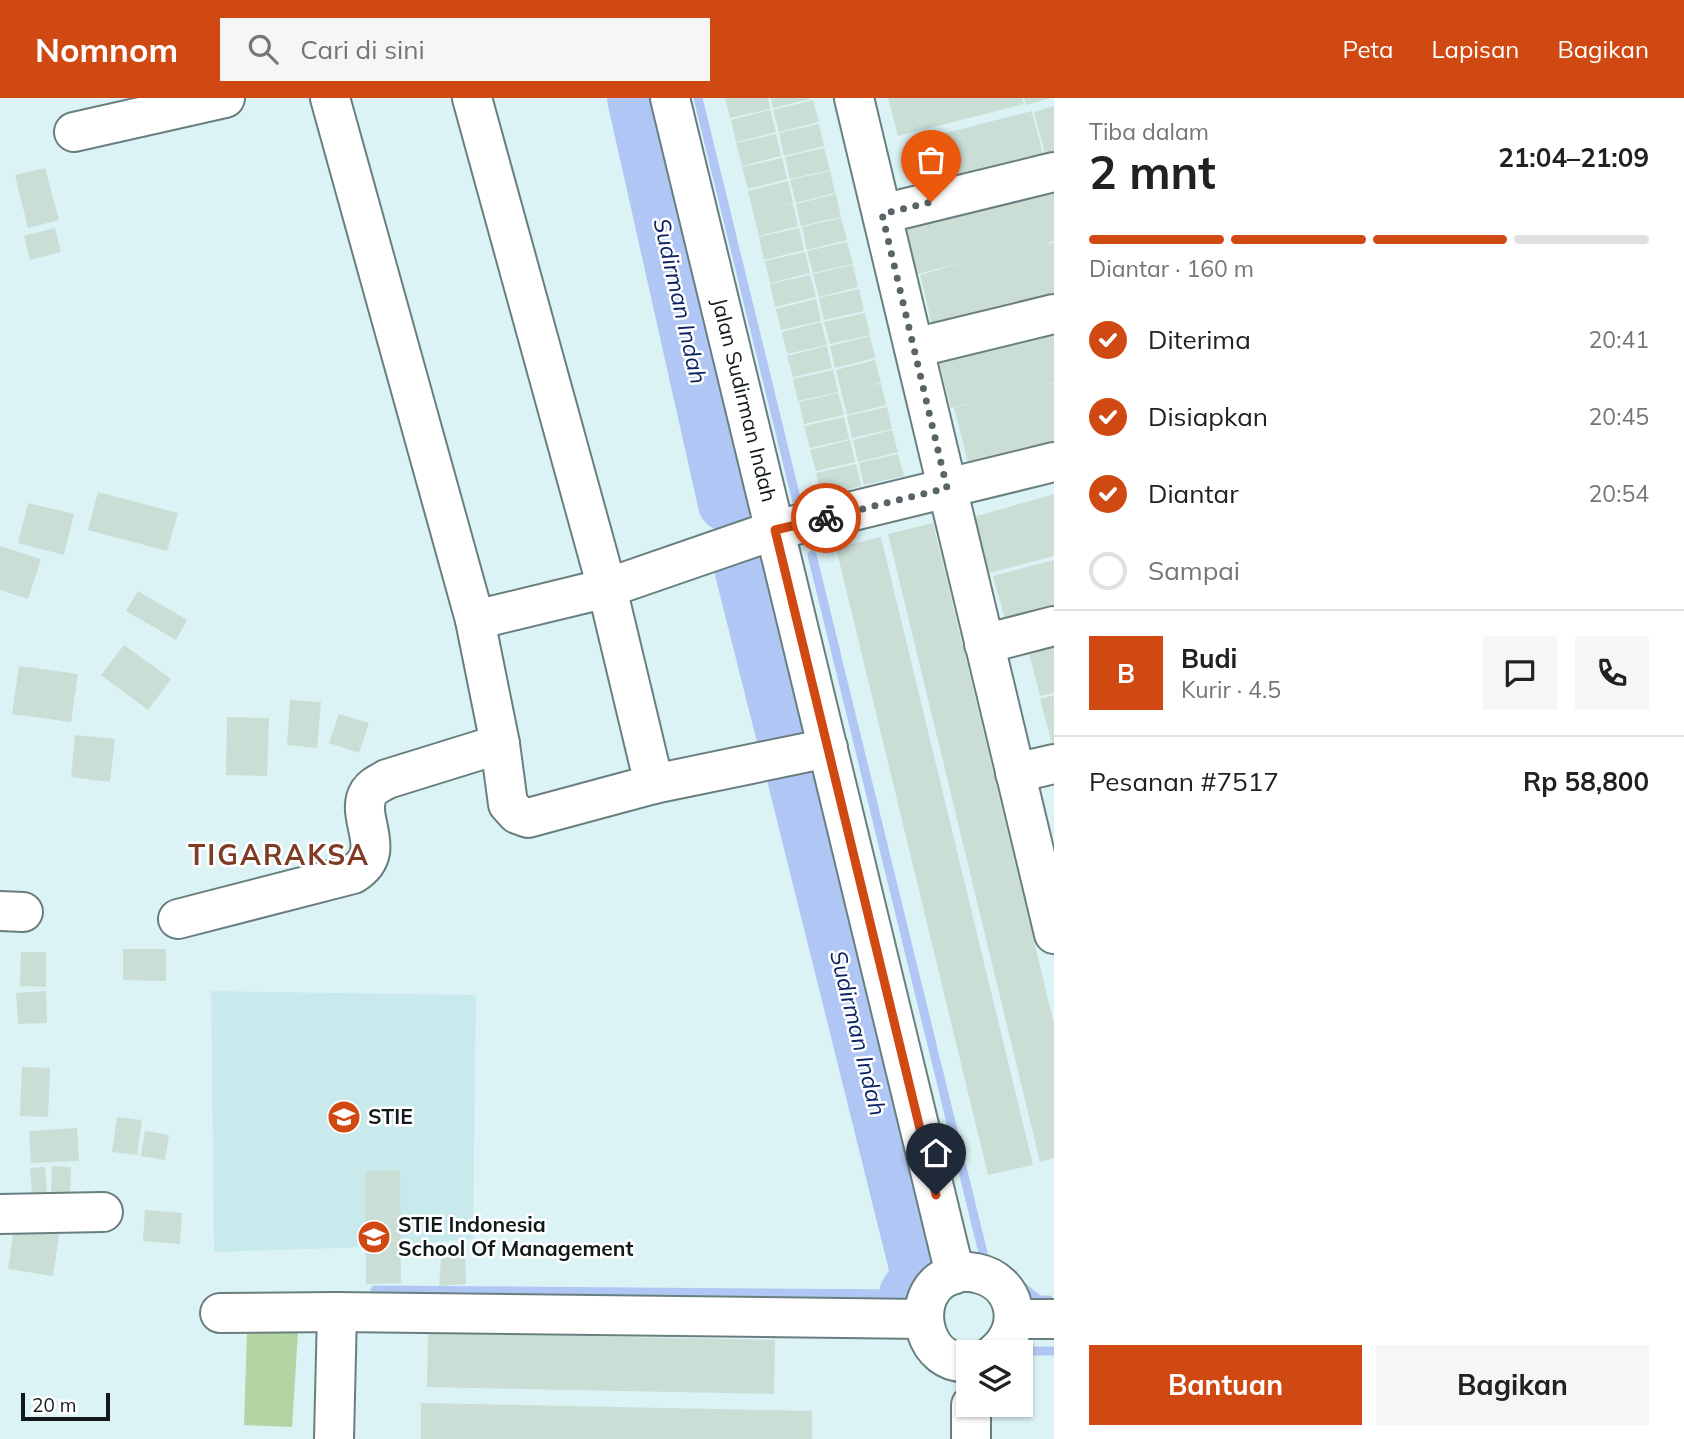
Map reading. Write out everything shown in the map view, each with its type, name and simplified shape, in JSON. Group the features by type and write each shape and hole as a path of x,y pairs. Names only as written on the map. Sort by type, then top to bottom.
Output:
{"street":[{"path":"74,132 225,98"},
{"path":"330,98 475,620 508,804 517,814 528,818 654,784 828,748"},
{"path":"472,98 607,588 654,784"},
{"name":"Jalan Sudirman Indah","path":"670,98 955,1274"},
{"path":"855,98 1015,773 1052,915"},
{"path":"882,214 1054,172"},
{"path":"914,348 1054,314"},
{"path":"475,620 607,588 775,530 1054,462"},
{"path":"984,644 1054,626"},
{"path":"178,919 353,874 363,868 369,858 371,847 365,805 366,795 372,788 387,779 499,744"},
{"path":"1015,773 1054,764"},
{"path":"0,1214 103,1212"},
{"path":"956,1361 936,1351 923,1328 925,1302 940,1281 955,1274 964,1271 990,1276 1009,1294 1015,1319 1007,1340"},
{"path":"220,1314 337,1311 924,1319"},
{"path":"334,1439 337,1311"},
{"path":"1015,1319 1054,1319"},
{"path":"971,1417 971,1439"}],"shaded area":[{"name":"STIE","path":"211,991 476,995 473,1239 369,1247 214,1252"}],"green space":[{"path":"247,1330 298,1332 292,1427 244,1425"}],"building":[{"path":"725,98 768,98 770,109 730,118"},
{"path":"771,98 809,98 810,99 773,108"},
{"path":"888,98 1022,98 1024,104 898,136"},
{"path":"1024,98 1048,98 1048,99 1026,105"},
{"path":"813,100 819,122 779,132 773,110"},
{"path":"1054,106 1054,156 1046,158 1034,112"},
{"path":"770,110 776,132 736,142 731,120"},
{"path":"1032,111 1044,158 918,190 906,143"},
{"path":"819,124 824,146 784,156 779,133"},
{"path":"776,134 781,156 742,166 736,143"},
{"path":"824,148 830,170 790,179 785,157"},
{"path":"782,158 787,179 748,189 742,167"},
{"path":"45,168 59,220 28,228 15,175"},
{"path":"830,171 835,193 796,203 790,180"},
{"path":"788,181 793,203 776,207 793,204 798,226 759,236 748,191"},
{"path":"1054,181 1054,241 1044,244 1054,243 1054,304 934,333 920,275 965,262 917,274 902,217"},
{"path":"836,194 841,217 801,226 796,204"},
{"path":"841,218 847,240 807,250 802,227"},
{"path":"55,228 61,252 30,260 24,236"},
{"path":"799,228 804,250 764,260 759,237"},
{"path":"847,242 853,264 813,273 807,251"},
{"path":"805,252 810,273 770,283 765,261"},
{"path":"853,265 858,287 819,297 813,274"},
{"path":"810,275 816,297 775,307 770,284"},
{"path":"859,289 864,311 824,320 819,298"},
{"path":"816,299 821,321 781,330 776,309"},
{"path":"865,313 870,335 830,344 824,322"},
{"path":"1054,321 1054,383 1049,384 1054,384 1054,446 969,466 954,408 981,400 951,408 936,350"},
{"path":"821,322 827,345 787,354 782,332"},
{"path":"870,336 875,358 835,368 830,346"},
{"path":"827,346 832,368 793,377 787,356"},
{"path":"875,360 881,382 864,387 881,383 886,405 847,415 836,370"},
{"path":"833,370 838,392 798,401 793,379"},
{"path":"838,393 844,415 804,424 799,402"},
{"path":"887,407 892,429 852,438 847,416"},
{"path":"844,417 849,439 810,448 804,426"},
{"path":"892,430 898,452 858,462 853,440"},
{"path":"850,440 855,462 816,471 810,450"},
{"path":"898,454 904,476 864,485 859,463"},
{"path":"856,464 861,486 821,495 816,473"},
{"path":"98,492 178,513 167,551 88,530"},
{"path":"1054,494 1054,556 989,573 974,517"},
{"path":"28,503 74,514 64,555 18,543"},
{"path":"933,523 1054,1024 1054,1158 1040,1162 888,534"},
{"path":"881,537 1033,1165 988,1175 836,548"},
{"path":"0,546 41,559 28,599 0,590"},
{"path":"1054,560 1054,621 1009,634 993,576"},
{"path":"138,591 187,620 176,640 126,611"},
{"path":"1054,643 1054,693 1040,696 1028,649"},
{"path":"124,645 171,679 148,710 101,675"},
{"path":"19,666 78,674 71,722 12,714"},
{"path":"1054,695 1054,747 1053,747 1040,699"},
{"path":"290,700 321,702 317,748 287,745"},
{"path":"339,714 369,723 359,753 329,743"},
{"path":"227,717 269,718 267,776 226,775"},
{"path":"75,735 115,739 110,782 71,777"},
{"path":"123,949 166,949 166,981 123,980"},
{"path":"21,952 46,952 46,987 20,986"},
{"path":"46,991 47,1023 18,1024 16,993"},
{"path":"22,1067 50,1068 48,1117 20,1116"},
{"path":"117,1117 142,1120 137,1155 112,1152"},
{"path":"77,1128 79,1161 31,1163 29,1131"},
{"path":"145,1131 169,1135 165,1160 141,1156"},
{"path":"52,1166 71,1167 70,1193 51,1192"},
{"path":"45,1167 47,1192 32,1193 30,1168"},
{"path":"400,1170 401,1283 366,1284 365,1171"},
{"path":"145,1210 182,1213 180,1244 143,1241"},
{"path":"15,1221 60,1228 53,1276 8,1269"},
{"path":"465,1256 466,1284 439,1286 441,1258"},
{"path":"428,1333 775,1340 774,1394 427,1387"},
{"path":"421,1403 812,1411 812,1439 421,1439"}],"waterway":[{"name":"Sudirman Indah","path":"634,98 725,504"},
{"path":"698,98 798,506"},
{"path":"812,555 984,1257 992,1262"},
{"name":"Sudirman Indah","path":"742,572 783,735"},
{"name":"Sudirman Indah","path":"792,769 918,1275 906,1294"},
{"path":"1019,1284 1039,1300 1049,1300"},
{"path":"375,1290 906,1294"},
{"path":"1033,1351 1054,1351"}],"way so far":[{"path":"826,518 947,488 882,214 931,202"}],"place":[{"name":"STIE","path":"344,1117"},
{"name":"STIE Indonesia School Of Management","path":"374,1237"}],"district":[{"name":"TIGARAKSA","path":"279,855"}],"route":[{"path":"826,518 775,530 936,1195"}]}
